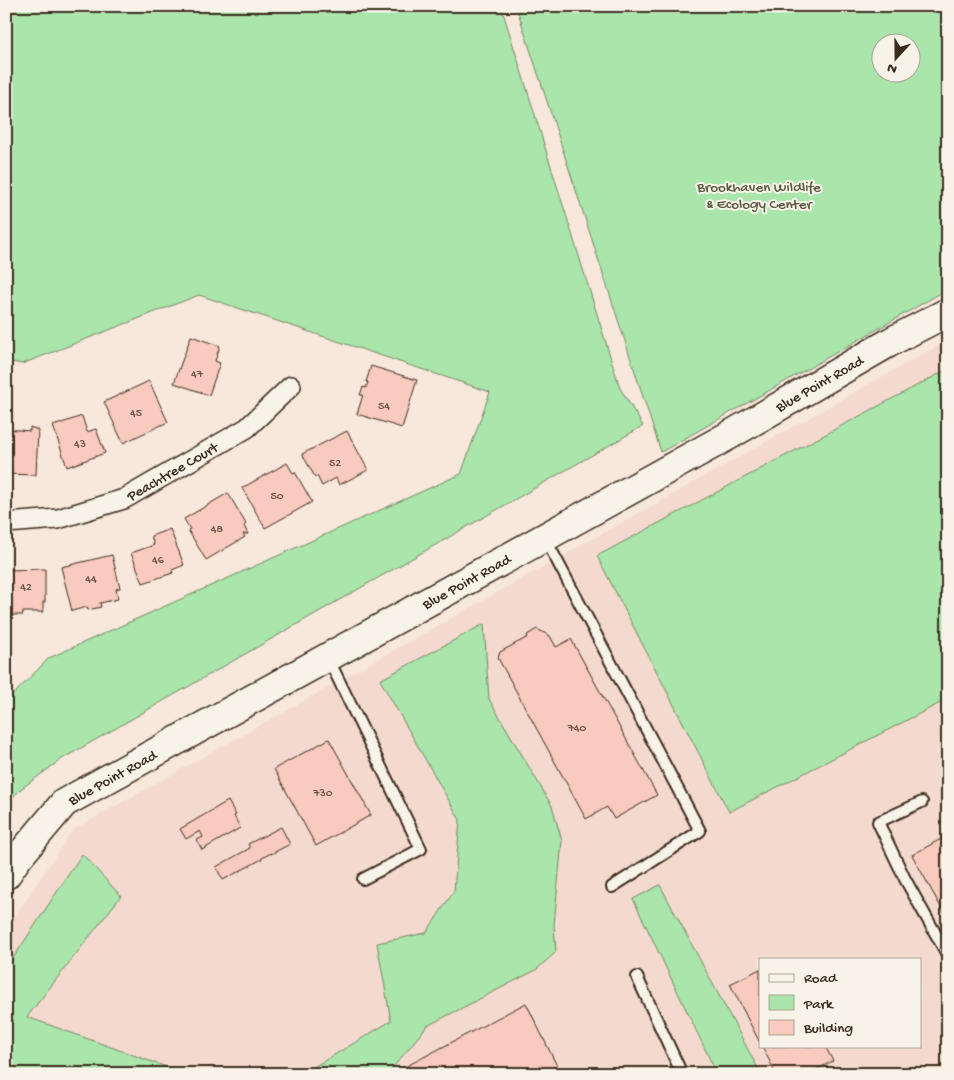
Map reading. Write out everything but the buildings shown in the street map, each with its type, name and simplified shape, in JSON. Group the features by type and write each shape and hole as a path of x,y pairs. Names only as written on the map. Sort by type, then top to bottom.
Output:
{"street":[{"name":"Blue Point Road","path":"6,875 64,803 728,436 892,341 948,312"},
{"name":"Peachtree Court","path":"6,522 58,520 124,499 247,428 291,386"}],"lane":[{"path":"544,537 700,832 612,887"},
{"path":"328,657 422,849 363,879"},
{"path":"922,802 878,822 905,879 948,956"},
{"path":"637,977 682,1074"}],"shaded area":[{"path":"948,340 948,1074 6,1074 6,929 73,830"}],"green space":[{"path":"6,6 501,6 620,388 643,426 62,759 22,788 6,804 6,702 49,658 461,474 490,392 199,295 22,364 6,361"},
{"name":"Brookhaven Wildlife & Ecology Center","path":"516,6 948,6 948,289 661,452"},
{"path":"948,369 948,699 729,812 597,556"},
{"path":"484,624 489,699 552,806 562,841 554,925 556,952 536,970 427,1026 391,1070 393,1074 302,1074 391,1021 377,943 426,933 454,891 460,820 380,680"},
{"path":"82,854 121,896 27,1017 186,1074 6,1074 6,969"},
{"path":"660,885 761,1074 717,1074 633,899"}]}
